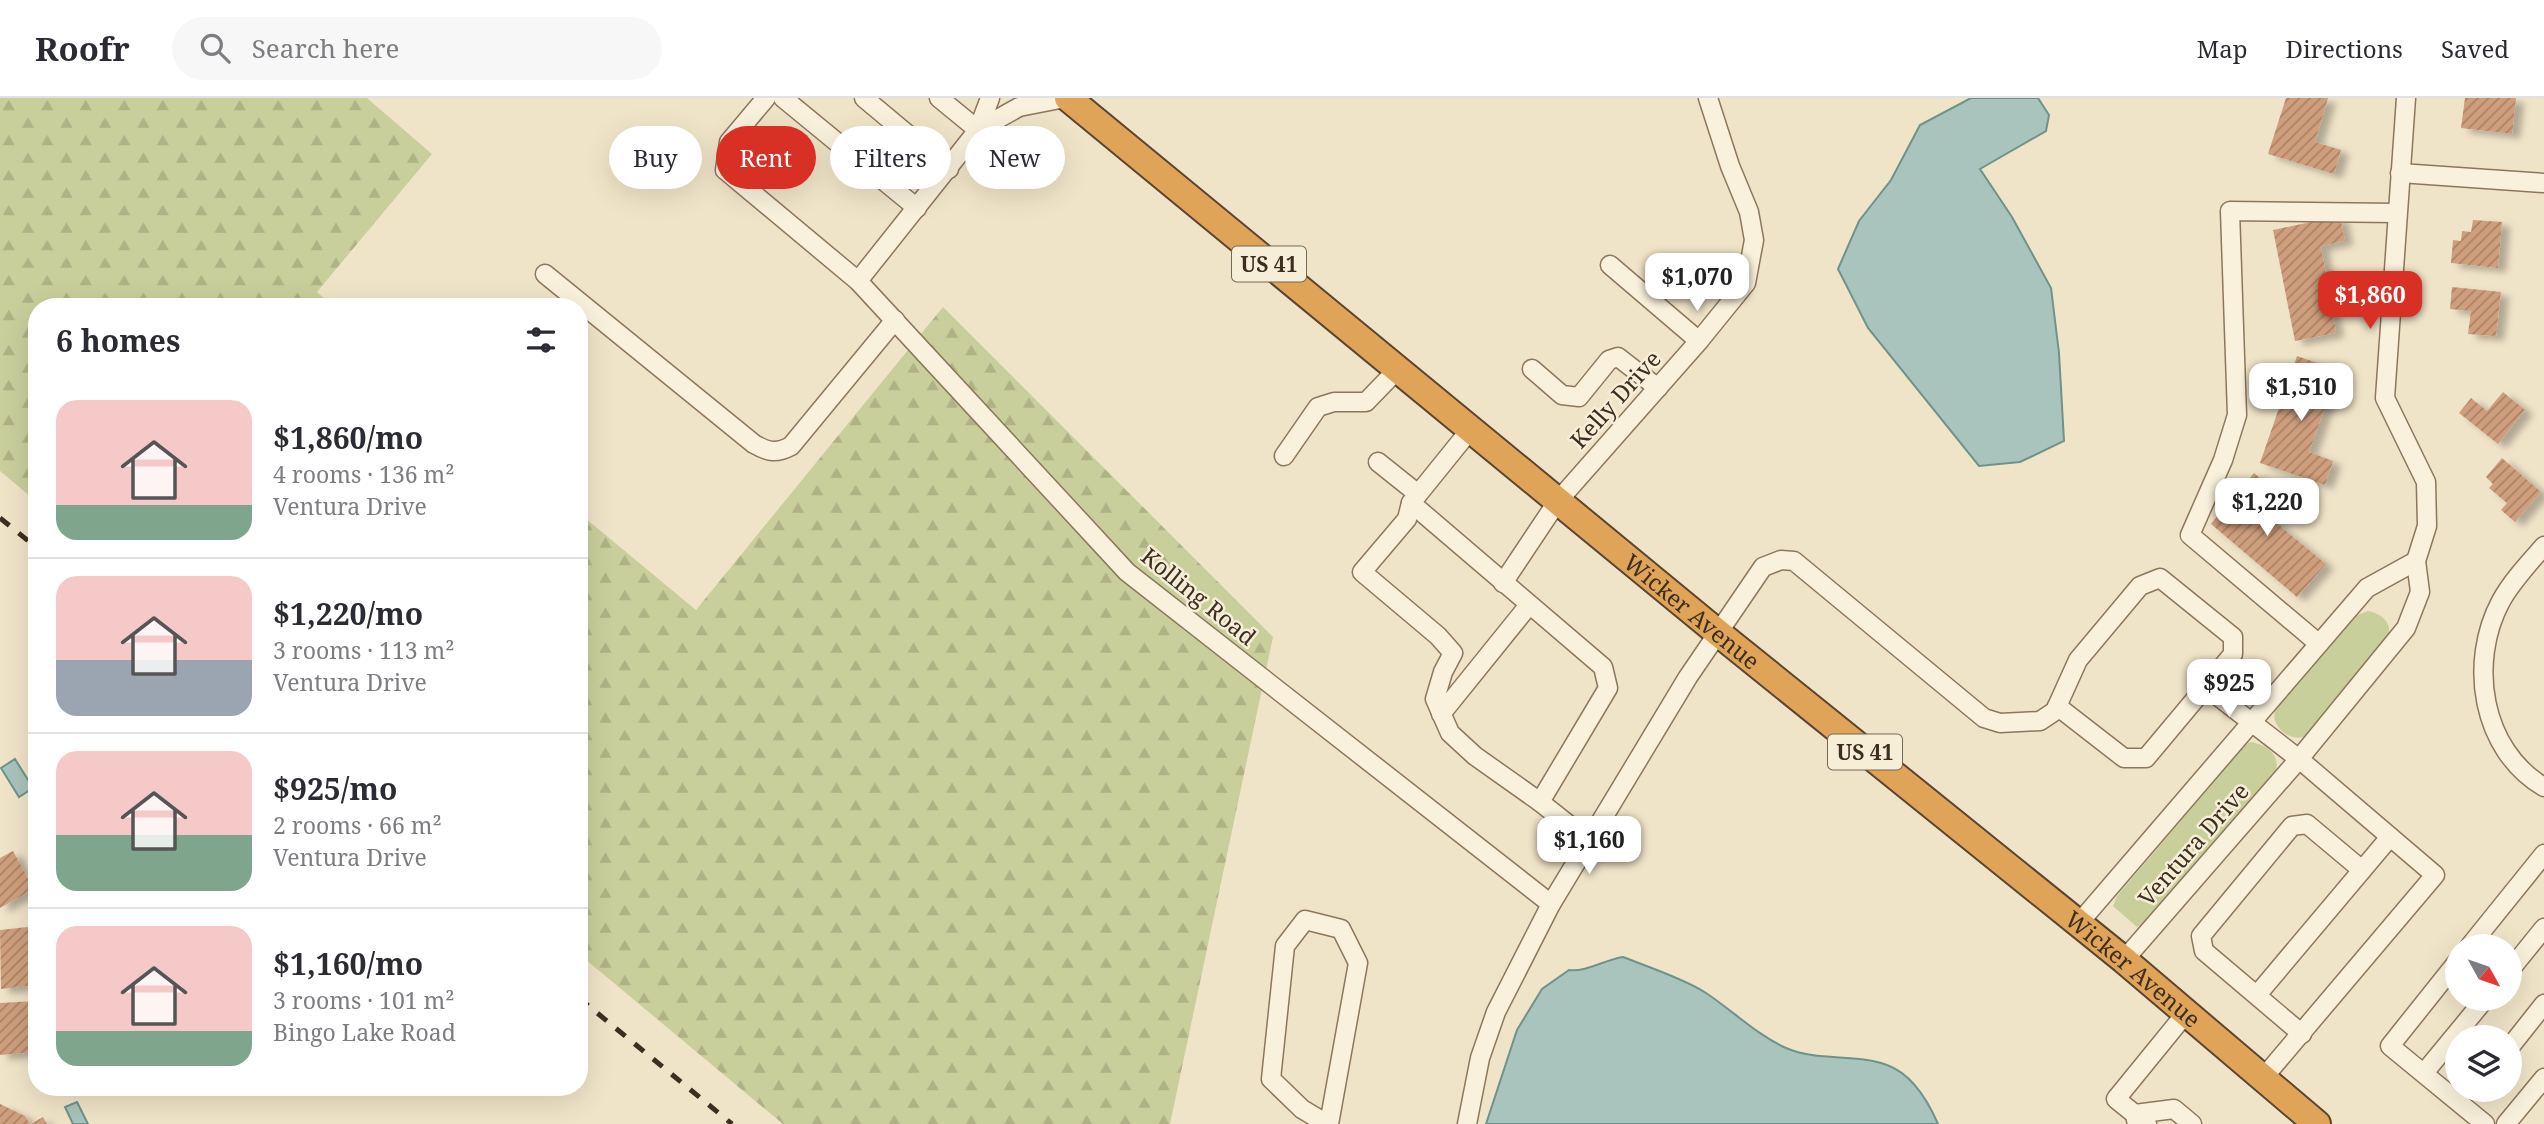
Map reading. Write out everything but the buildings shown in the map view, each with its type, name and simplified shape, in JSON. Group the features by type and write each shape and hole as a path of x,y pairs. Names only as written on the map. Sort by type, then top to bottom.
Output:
{"highway":[{"name":"Wicker Avenue","path":"1066,98 1557,502 2124,960 2264,1077 2308,1121"}],"street":[{"name":"Kolling Road","path":"766,98 729,142 725,170 858,281 1127,572 1551,904"},
{"path":"783,98 917,208"},
{"path":"864,98 898,126"},
{"path":"939,98 973,126"},
{"path":"980,126 990,98"},
{"path":"985,126 1019,107 1066,98"},
{"name":"Kelly Drive","path":"1503,583 1557,502 1699,341 1746,283 1754,240 1749,212 1730,166 1708,98"},
{"name":"Ventura Drive","path":"2124,960 2299,759 2406,628 2420,592 2416,561 2427,526 2426,482 2385,398 2406,98"},
{"path":"951,166 965,147"},
{"path":"2400,173 2544,183"},
{"path":"858,281 933,189"},
{"path":"2318,643 2190,535 2223,460 2237,415 2230,211 2396,213"},
{"path":"1610,265 1699,341"},
{"path":"545,274 575,298"},
{"path":"588,309 754,444 767,451 780,452 791,446 895,320"},
{"path":"1532,369 1562,395 1578,397 1609,360 1618,356 1658,388"},
{"path":"1284,456 1318,407 1334,402 1366,402 1397,370"},
{"path":"1470,429 1415,499 1407,519 1362,572 1438,636 1453,653 1443,672 1435,699 1450,733 1475,756 1588,840"},
{"path":"1378,462 1503,583 1603,667 1608,688 1540,802"},
{"path":"2544,546 2501,601 2487,636 2483,664 2484,692 2490,718 2500,741 2520,769 2544,787"},
{"path":"1467,1124 1480,1058 1496,1012 1551,904 1717,632 1763,567 1781,560 1794,561 1984,718 2000,723 2040,721 2055,710 2078,660 2140,586 2160,578 2232,636 2233,654 2146,758 2124,758 2057,706"},
{"name":"Ventura Drive","path":"2079,923 2367,588 2416,561"},
{"path":"1441,714 1529,605"},
{"path":"2206,687 2299,759 2434,875 2264,1077"},
{"path":"2302,1034 2204,951 2201,936 2292,826 2306,824 2362,870"},
{"path":"2257,995 2390,837"},
{"path":"2479,934 2544,854"},
{"path":"1305,920 1341,929 1358,963 1328,1124 1302,1109 1271,1079 1285,946 1305,920"},
{"path":"2522,955 2544,928"},
{"path":"2445,977 2390,1046 2484,1124"},
{"path":"2522,1032 2544,1004"},
{"path":"2424,1073 2474,1012"},
{"path":"2186,1013 2116,1100 2140,1121 2174,1109 2192,1124"},
{"path":"2506,1124 2544,1078"}],"green space":[{"path":"0,98 367,98 432,154 317,292 324,298 28,298 28,494 0,471"},
{"path":"943,307 1273,637 1170,1124 783,1124 588,962 588,520 696,610"},
{"path":"2368,611 2386,621 2389,630 2387,641 2306,736 2294,737 2283,732 2276,722 2275,710 2355,616"},
{"path":"2251,742 2272,752 2277,767 2275,773 2148,922 2137,927 2113,906 2117,896 2246,744"}],"water":[{"path":"1971,98 2038,98 2049,115 2046,131 1980,169 2012,217 2051,288 2059,353 2064,441 2020,462 1979,466 1868,328 1838,269 1859,221 1891,180 1920,125"},
{"path":"15,759 28,780 28,791 19,797 1,768"},
{"path":"1623,957 1697,988 1786,1048 1811,1055 1875,1061 1896,1069 1918,1089 1938,1124 1486,1124 1517,1030 1542,989 1569,970"},
{"path":"77,1102 88,1124 73,1124 65,1107"}],"railway":[{"path":"0,518 28,541"},
{"path":"588,1005 732,1124"}]}
